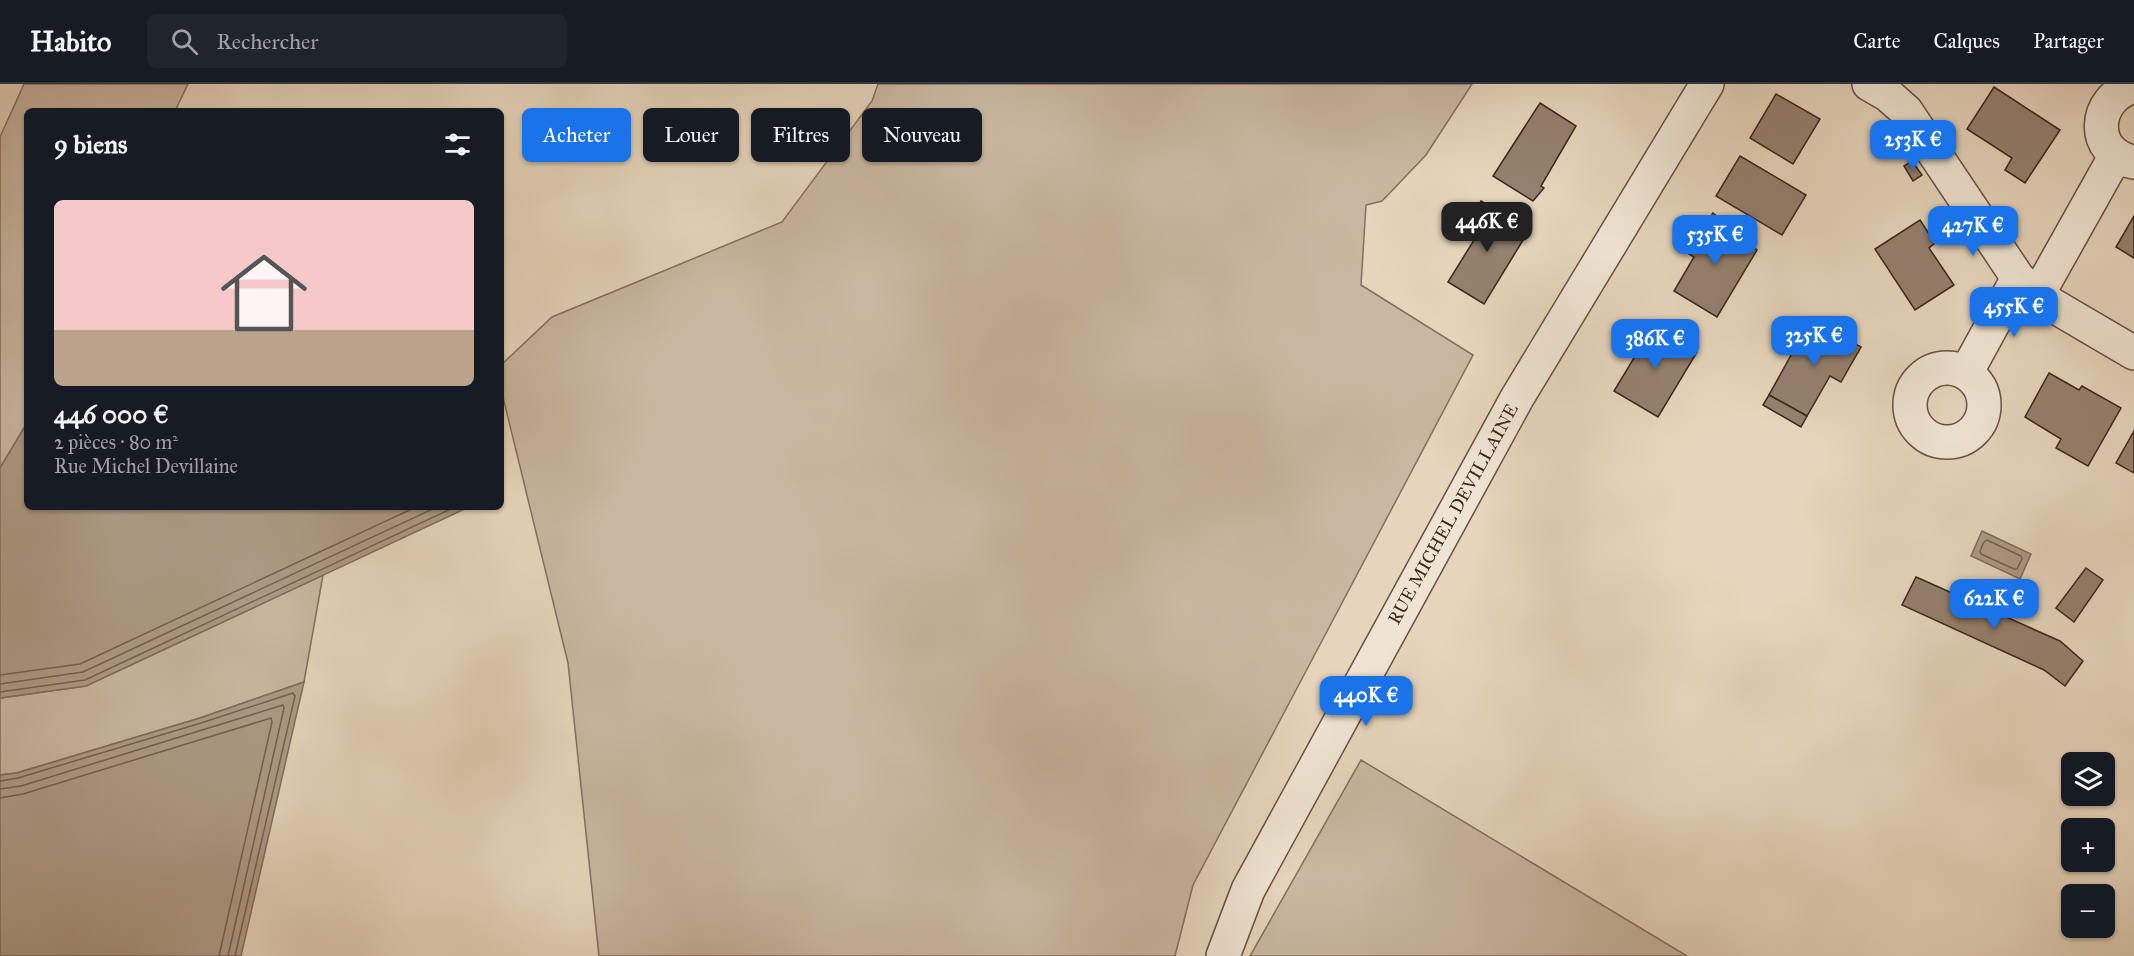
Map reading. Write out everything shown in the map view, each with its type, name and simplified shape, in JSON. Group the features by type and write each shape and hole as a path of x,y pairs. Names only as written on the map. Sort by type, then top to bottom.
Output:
{"street":[{"name":"RUE MICHEL DEVILLAINE","path":"1223,956 1248,890 1517,398 1707,84"},
{"path":"1869,84 1888,95 1906,111 2027,287 2134,352"},
{"path":"1966,374 2027,287 2125,158 2107,146 2101,120 2112,98 2122,90 2134,86"}],"shaded area":[{"path":"24,84 188,84 176,108 24,108 24,428 0,468 0,137"},
{"path":"878,84 1472,84 1426,155 1382,201 1366,205 1361,285 1473,355 1193,885 1175,956 599,956 568,663 504,401 504,362 552,317 782,222 827,162 850,162 850,131 862,114 862,162 982,162 982,108 867,108"},
{"path":"323,575 304,682 200,718 16,773 0,775 0,698 86,686"},
{"path":"1361,760 1687,956 1250,956"}],"water":[{"path":"24,428 24,510 463,510 86,686 0,698 0,468"},
{"path":"1982,531 2031,554 2020,579 1971,556"},
{"path":"304,682 241,956 0,956 0,775 17,773 200,718"}],"building":[{"path":"1994,87 2060,130 2025,183 2005,170 2012,158 1967,129"},
{"path":"1776,94 1820,119 1793,164 1750,138"},
{"path":"1540,103 1576,126 1541,186 1544,188 1533,201 1493,176"},
{"path":"1740,156 1806,195 1782,235 1716,196"},
{"path":"1912,161 1922,175 1913,181 1904,166"},
{"path":"1481,201 1528,232 1484,304 1448,282 1479,232 1467,225"},
{"path":"1713,213 1757,250 1717,317 1674,291 1694,257 1689,254"},
{"path":"2134,216 2134,258 2116,247"},
{"path":"1920,220 1935,243 1929,248 1954,285 1915,310 1875,249"},
{"path":"1811,319 1861,347 1841,382 1830,376 1807,416 1769,395"},
{"path":"1647,323 1697,352 1658,417 1614,391 1634,358 1628,355"},
{"path":"2049,373 2079,390 2082,386 2121,408 2088,466 2056,448 2061,439 2025,417"},
{"path":"1769,395 1807,416 1801,427 1763,405"},
{"path":"2134,431 2134,473 2116,463"},
{"path":"2086,568 2103,580 2074,622 2056,608"},
{"path":"1916,577 2060,641 2083,661 2065,686 2044,670 1902,605"}]}
